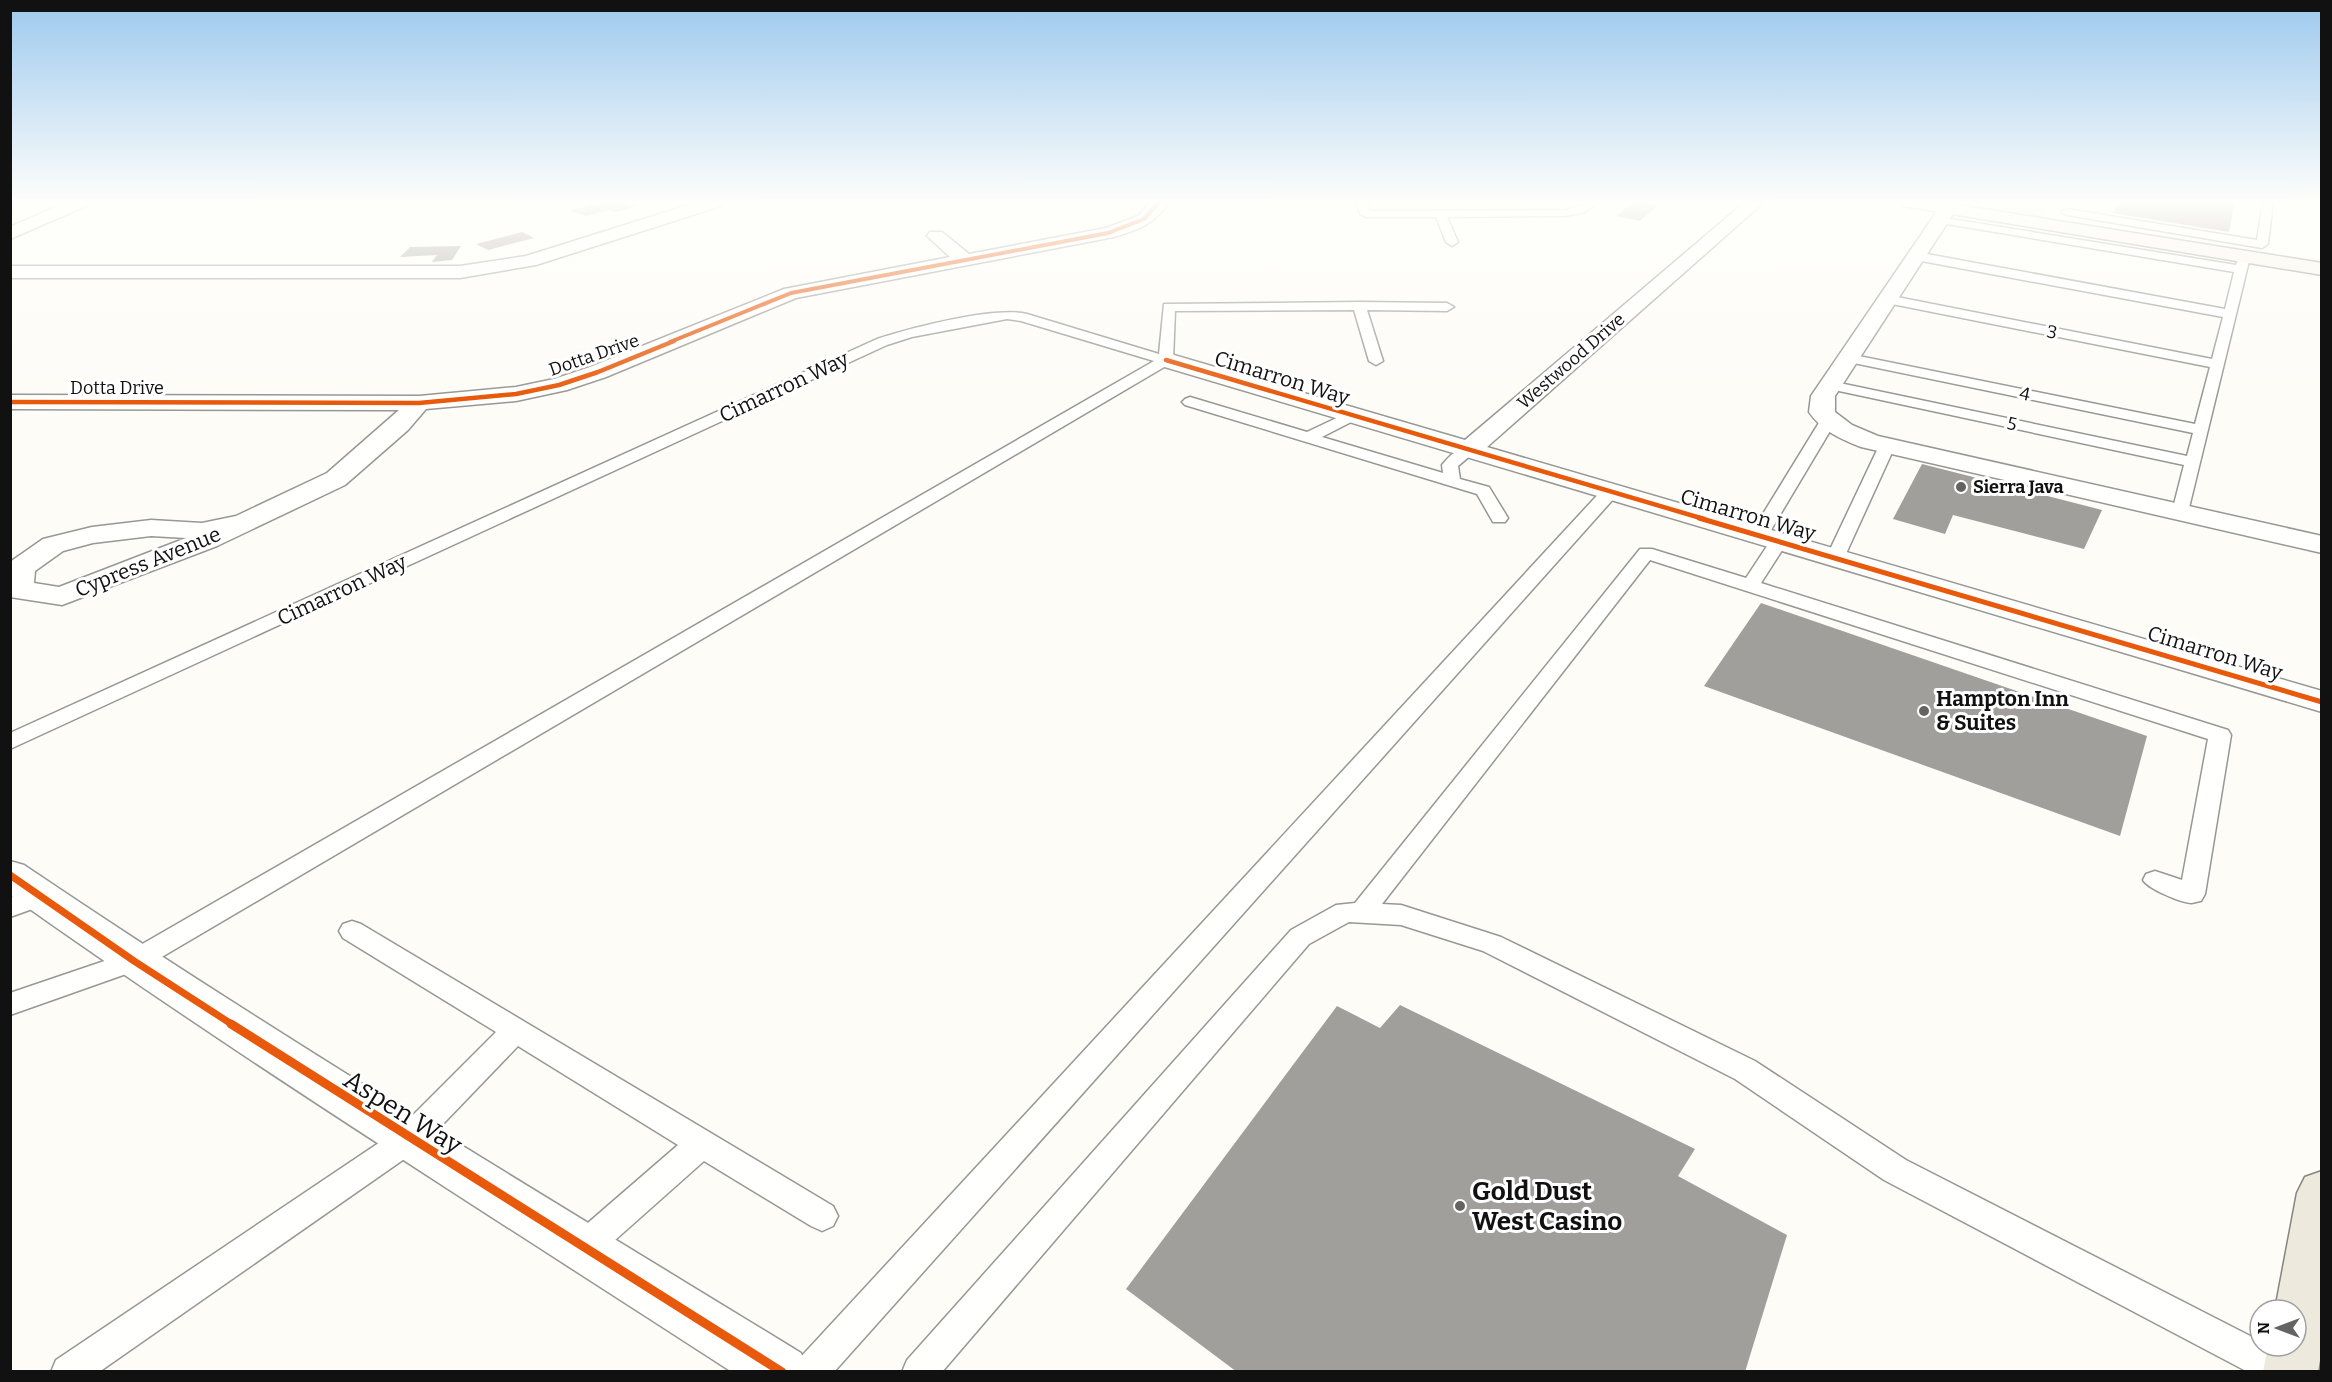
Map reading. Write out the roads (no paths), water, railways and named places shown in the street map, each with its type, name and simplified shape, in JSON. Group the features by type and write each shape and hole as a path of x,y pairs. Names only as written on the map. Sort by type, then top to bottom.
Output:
{"main road":[{"path":"2303,1298 2322,1193"}],"street":[{"path":"10,272 460,272 495,266"},
{"name":"Dotta Drive","path":"10,402 419,403 516,394 559,385 598,372 791,293 926,266"},
{"name":"Westwood Drive","path":"1469,450 1681,266"},
{"path":"1909,266 1823,396 1821,412 1839,429 1870,442 2322,545"},
{"path":"2289,266 2322,269"},
{"name":"Cimarron Way","path":"1166,360 2322,702"},
{"name":"Cypress Avenue","path":"242,523 202,531 151,528 92,535 53,545 21,568 18,590 62,596 207,540 336,479 399,425 419,403"},
{"name":"Aspen Way","path":"20,893 134,961 409,1139 585,1246 782,1371"}],"lane":[{"path":"1973,266 2229,314"},
{"path":"2181,512 2241,266"},
{"name":"3","path":"1887,299 2217,364"},
{"path":"1359,306 1376,361"},
{"path":"10,1004 134,961 1166,360 1169,307 1447,307"},
{"name":"Cimarron Way","path":"10,742 860,352 909,333 992,317 1014,316 1166,360"},
{"name":"4","path":"1849,358 2201,430"},
{"name":"5","path":"1830,385 2193,462"},
{"path":"1190,402 1483,491 1499,518"},
{"path":"1308,438 1352,416"},
{"path":"1750,586 1769,538 1828,421"},
{"path":"1835,558 1887,446"},
{"path":"1452,481 1450,465 1469,450"},
{"path":"810,1371 1610,492"},
{"path":"1361,913 1646,553 2220,735 2192,894 2155,880"},
{"path":"919,1371 1300,937 1345,912 1401,915 1492,944 1745,1071 1895,1170 2285,1371"},
{"path":"352,931 822,1216"},
{"path":"68,1371 409,1139 516,1030"},
{"path":"585,1246 702,1143"}],"place":[{"name":"Sierra Java","path":"1961,487"},
{"name":"Hampton Inn & Suites","path":"1924,711"},
{"name":"Gold Dust West Casino","path":"1460,1206"}]}
